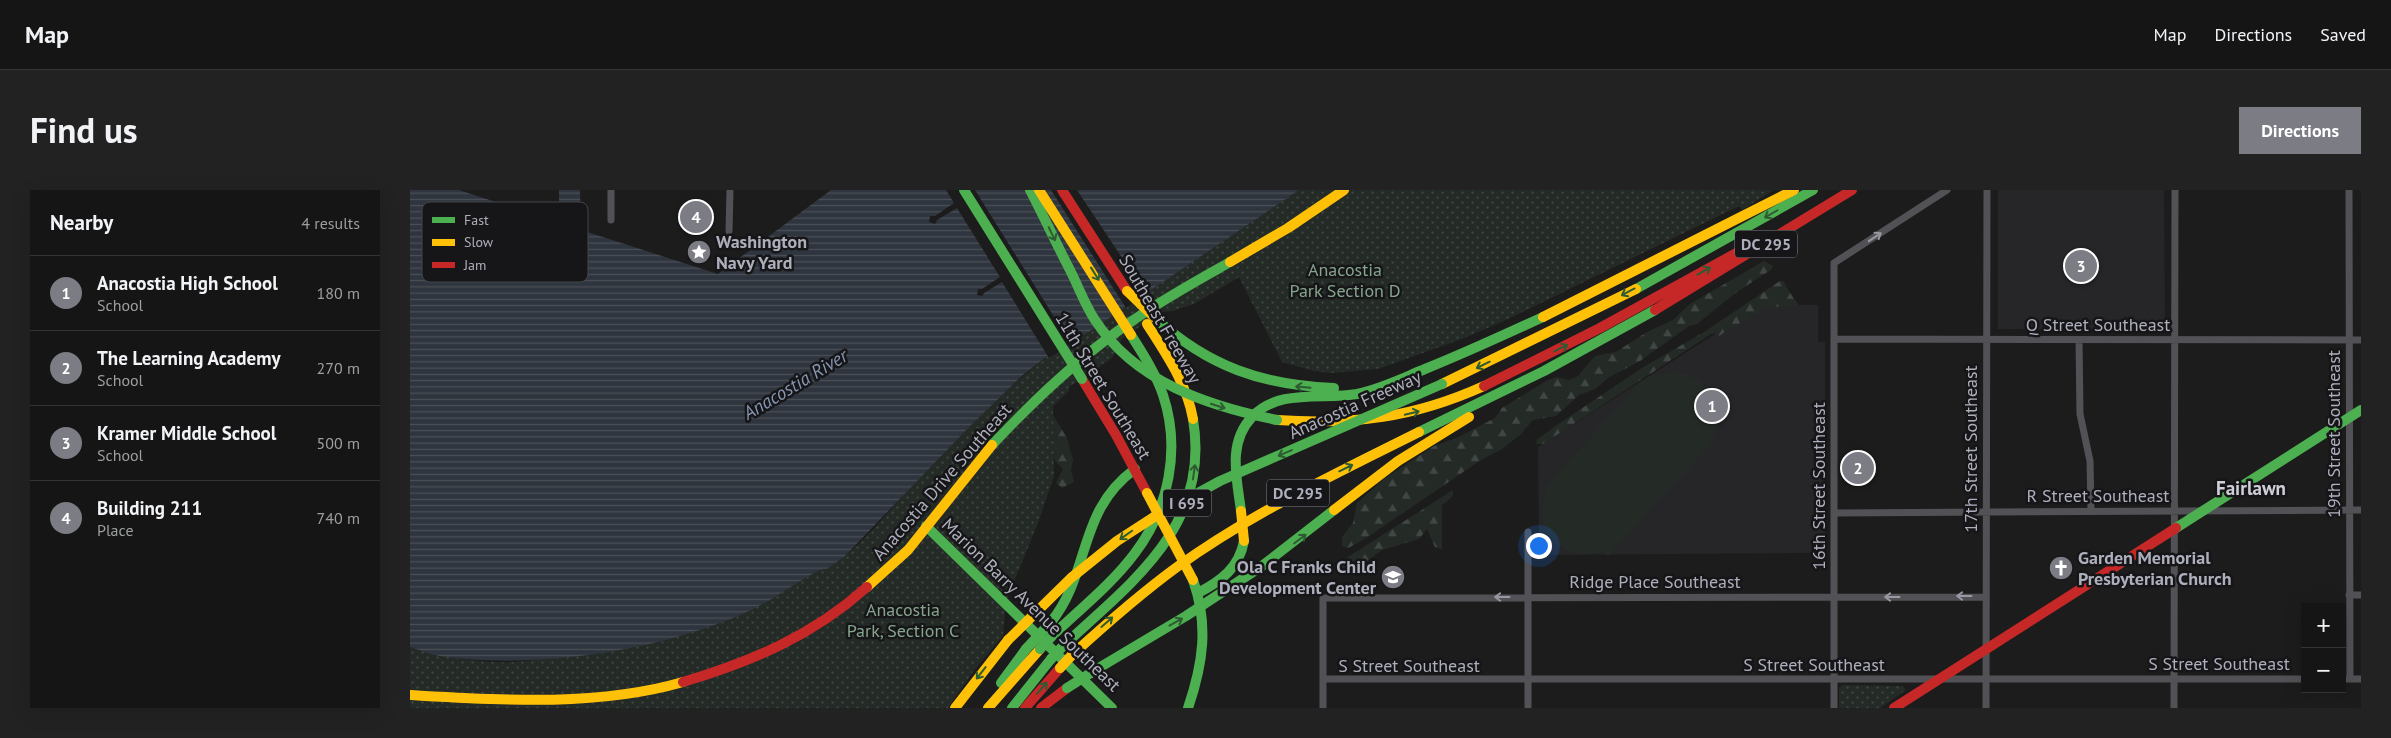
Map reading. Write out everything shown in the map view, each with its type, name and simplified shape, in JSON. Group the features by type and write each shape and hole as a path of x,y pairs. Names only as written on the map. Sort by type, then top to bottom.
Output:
{"main road":[{"name":"11th Street Southeast","path":"964,190 1082,379 1135,469 1193,580 1202,606 1205,628 1204,656 1188,708"},
{"path":"1030,190 1092,315 1108,339 1124,355 1147,373 1192,396 1234,410 1277,420 1321,423 1357,422 1412,413 1453,400 1509,375 1640,306 1851,190"},
{"name":"Southeast Freeway","path":"987,708 1052,636 1140,547 1159,516 1167,488 1172,452 1168,415 1157,380 1093,272 1039,190"},
{"name":"Southeast Freeway","path":"1012,708 1051,659 1157,555 1174,532 1189,496 1196,452 1191,408 1178,374 1151,321 1127,290 1062,190"},
{"name":"Anacostia Drive Southeast","path":"410,695 515,706 573,706 644,698 700,684 773,653 832,617 900,558 957,487 1014,422 1132,320 1196,280 1273,238 1344,190"},
{"path":"1198,593 1222,580 1241,557 1244,541 1235,465 1235,448 1242,429 1255,414 1276,402 1365,392 1420,372 1599,290 1794,190"},
{"name":"Anacostia Freeway","path":"955,708 1008,640 1049,598 1094,559 1167,509 1220,481 1442,384 1618,297 1813,190"},
{"name":"DC 295","path":"1025,708 1072,655 1146,590 1240,526 1335,474 1548,369 1705,283 1851,190"},
{"path":"1151,321 1207,358 1240,373 1275,383 1312,388 1348,388 1385,382 1420,372"},
{"path":"1041,708 1067,688 1202,606 1277,556 1398,461 1548,369"},
{"path":"1894,708 2361,410"},
{"path":"987,708 1026,649 1051,622 1067,600 1094,519 1102,502 1121,479 1135,469"},
{"name":"Marion Barry Avenue Southeast","path":"926,526 1112,708"}],"street":[{"path":"610,220 611,190"},
{"path":"729,231 730,190"},
{"name":"16th Street Southeast","path":"1834,708 1834,263 1948,190"},
{"name":"17th Street Southeast","path":"1986,190 1986,708"},
{"path":"2174,708 2175,190"},
{"name":"19th Street Southeast","path":"2346,679 2349,595 2349,190"},
{"name":"Q Street Southeast","path":"1834,339 2361,340"},
{"path":"2079,340 2080,414 2090,461 2092,511"},
{"name":"R Street Southeast","path":"1834,513 2361,510"},
{"path":"1528,532 1528,708"},
{"path":"2349,595 2361,595"},
{"name":"Ridge Place Southeast","path":"1323,680 1323,598 1986,597"},
{"name":"S Street Southeast","path":"1323,680 2301,679"},
{"path":"2346,679 2361,679"},
{"path":"1323,680 1323,708"}],"shaded area":[{"path":"1998,190 2164,190 2165,329 1998,329"},
{"path":"1787,288 1799,305 1818,305 1818,342 1825,342 1825,553 1539,555 1538,447"}],"green space":[{"path":"1299,190 1774,190 1742,210 1739,206 1508,319 1462,339 1378,369 1331,373 1314,371 1282,362 1239,277 1194,304 1172,311 1161,312 1122,339 1112,358 1068,388 1069,391 1053,406 1054,476 1038,523 1006,601 1003,636 975,669 948,708 410,708 410,647 476,661 510,662 595,653 647,644 698,630 748,611 831,565 869,534 929,468 996,400 1050,354"},
{"path":"1764,261 1773,266 1772,269 1734,294 1697,324 1689,326 1640,361 1608,378 1595,389 1579,395 1556,416 1533,420 1520,435 1502,449 1481,460 1363,540 1348,548 1342,546 1342,537 1353,523 1357,503 1384,479 1434,446 1459,437 1495,418 1502,408 1548,380 1557,377 1569,380 1578,376 1595,356 1616,352 1647,332 1673,320 1690,304"},
{"path":"1780,281 1783,281 1798,306 1762,307 1760,314 1750,314 1749,319 1740,321 1739,326 1732,327 1719,336 1717,333 1711,334 1543,444 1536,444 1537,440 1554,427 1642,368 1704,332"},
{"path":"1675,372 1700,382 1714,400 1717,411 1716,423 1713,436 1707,448 1608,556 1603,552 1587,554 1572,552 1560,546 1551,538 1545,527 1543,514 1544,499 1549,484 1639,383 1650,376"},
{"path":"1051,412 1067,438 1073,460 1071,470 1074,482 1062,488 1056,483 1063,469 1055,461 1052,451"},
{"path":"1453,490 1453,496 1442,505 1442,549 1435,547 1427,529 1419,539 1382,550 1349,574 1336,571 1335,566 1345,559"},
{"path":"1842,685 1903,686 1906,690 1880,708 1839,708 1839,688"}],"water":[{"name":"Anacostia River","path":"410,190 459,190 496,202 422,202 422,282 588,282 588,232 718,274 831,190 1299,190 1090,331 1050,354 1024,374 970,426 844,557 767,602 715,625 640,646 601,653 561,658 483,660 447,657 410,647"},
{"path":"559,190 580,190 580,202 559,202"}],"pier":[{"path":"946,190 975,190 1071,344 1049,358 1002,282 982,296 977,295 978,289 982,289 1000,277 957,208 937,220 935,224 929,222 930,216 935,216 954,203"},
{"path":"1051,190 1077,190 1146,294 1126,308"}],"traffic: fast":[{"path":"964,190 1082,379"},
{"path":"1030,190 1091,314 1111,342 1131,360 1175,388 1225,407 1277,420"},
{"path":"1636,289 1813,190"},
{"path":"992,445 1042,394 1116,332 1182,289 1230,262"},
{"path":"1419,432 1544,371 1655,310"},
{"path":"1241,511 1236,474 1236,450 1244,427 1263,408 1275,402 1288,399 1344,396 1375,389 1455,357 1543,317"},
{"path":"1155,318 1196,349 1216,361 1238,370 1283,383 1334,388"},
{"path":"1052,636 1106,586 1135,553 1147,536 1164,497 1171,457 1168,415 1157,379 1131,335"},
{"path":"1154,517 1220,481 1442,384"},
{"path":"2176,528 2361,410"},
{"path":"1063,646 1115,599 1139,574 1161,549 1178,521 1190,491 1195,457 1193,419"},
{"path":"1051,622 1064,603 1073,583 1093,523 1103,504 1116,486 1135,469"},
{"path":"1097,669 1186,616 1262,566 1334,510"},
{"path":"926,526 1112,708"},
{"path":"1198,593 1228,573 1238,559 1244,541"},
{"path":"1188,708 1197,676 1202,644 1201,613 1193,580"},
{"path":"1026,649 1051,622"},
{"path":"1040,649 1052,636"},
{"path":"1051,659 1063,646"},
{"path":"1001,683 1026,649"},
{"path":"1012,708 1051,659"},
{"path":"1067,688 1097,669"}],"traffic: slow":[{"path":"1039,190 1131,335"},
{"path":"1230,262 1288,228 1344,190"},
{"path":"1543,317 1794,190"},
{"path":"1442,384 1636,289"},
{"path":"1127,291 1155,318"},
{"path":"1147,324 1181,381 1193,419"},
{"path":"1277,420 1332,421 1383,417 1433,406 1484,386"},
{"path":"1334,510 1398,461 1469,417"},
{"path":"1072,655 1150,588 1206,547 1265,511 1419,432"},
{"path":"867,587 908,550 992,445"},
{"path":"1147,493 1193,580"},
{"path":"1241,511 1244,541"},
{"path":"1008,640 1071,578 1117,541 1154,517"},
{"path":"955,708 1008,640"},
{"path":"988,708 1040,649"},
{"path":"1060,668 1072,655"},
{"path":"410,695 478,699 547,700 616,695 650,690 683,682"}],"traffic: jam":[{"path":"1062,190 1127,291"},
{"path":"1655,310 1852,190"},
{"path":"1484,386 1600,328 1751,245"},
{"path":"1082,379 1116,435 1147,493"},
{"path":"1894,708 2176,528"},
{"path":"683,682 734,665 781,645 825,620 867,587"},
{"path":"1025,708 1060,668"},
{"path":"1041,708 1067,688"}],"place":[{"name":"Building 211","path":"696,217"},
{"name":"Washington Navy Yard","path":"699,252"},
{"name":"Kramer Middle School","path":"2081,266"},
{"name":"Anacostia High School","path":"1712,406"},
{"name":"The Learning Academy","path":"1858,468"},
{"name":"Garden Memorial Presbyterian Church","path":"2061,568"},
{"name":"Ola C Franks Child Development Center","path":"1393,577"}],"district":[{"name":"Fairlawn","path":"2251,488"}],"park label":[{"name":"Anacostia Park Section D","path":"1345,280"},
{"name":"Anacostia Park, Section C","path":"903,620"}]}
